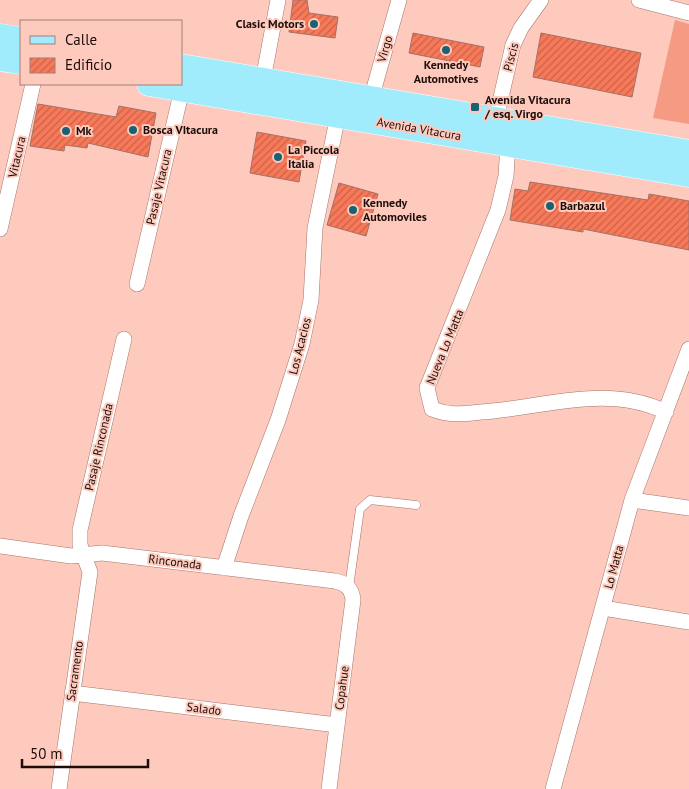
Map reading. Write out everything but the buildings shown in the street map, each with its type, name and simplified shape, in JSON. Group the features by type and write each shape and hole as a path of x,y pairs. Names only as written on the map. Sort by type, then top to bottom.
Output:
{"main road":[{"path":"0,36 20,39"},
{"path":"0,59 20,62"},
{"name":"Avenida Vitacura","path":"182,66 689,152"},
{"name":"Avenida Vitacura","path":"156,85 689,175"}],"street":[{"path":"263,80 278,0"},
{"name":"Virgo","path":"371,99 400,0"},
{"name":"Piscis","path":"496,120 513,45 521,28 541,0"},
{"path":"639,0 689,13"},
{"name":"Vitacura","path":"0,230 33,85"},
{"name":"Pasaje Vitacura","path":"137,284 182,89"},
{"name":"Los Acacios","path":"224,568 241,516 278,420 302,344 311,300 315,228 338,115"},
{"name":"Nueva Lo Matta","path":"508,144 506,176 498,210 427,388 432,409 446,415 498,411 607,397 643,402 666,412"},
{"name":"Pasaje Rinconada","path":"84,555 80,545 80,530 124,339"},
{"name":"Lo Matta","path":"553,789 632,500 689,349"},
{"path":"632,500 689,508"},
{"name":"Rinconada","path":"0,546 72,556 102,553 335,581 349,587"},
{"name":"Sacramento","path":"59,789 90,572 84,555"},
{"name":"Copahue","path":"329,789 353,600 349,587"},
{"path":"602,608 689,622"},
{"name":"Salado","path":"72,693 337,725"}],"lane":[{"path":"349,587 360,510 370,500 416,505"}],"shaded area":[{"path":"675,20 689,24 689,124 653,118"}],"place":[{"name":"Clasic Motors","path":"314,24"},
{"name":"Kennedy Automotives","path":"446,50"},
{"name":"Avenida Vitacura / esq. Virgo","path":"475,107"},
{"name":"Bosca VItacura","path":"133,130"},
{"name":"Mk","path":"66,131"},
{"name":"La Piccola Italia","path":"278,157"},
{"name":"Barbazul","path":"550,206"},
{"name":"Kennedy Automoviles","path":"353,210"}]}
